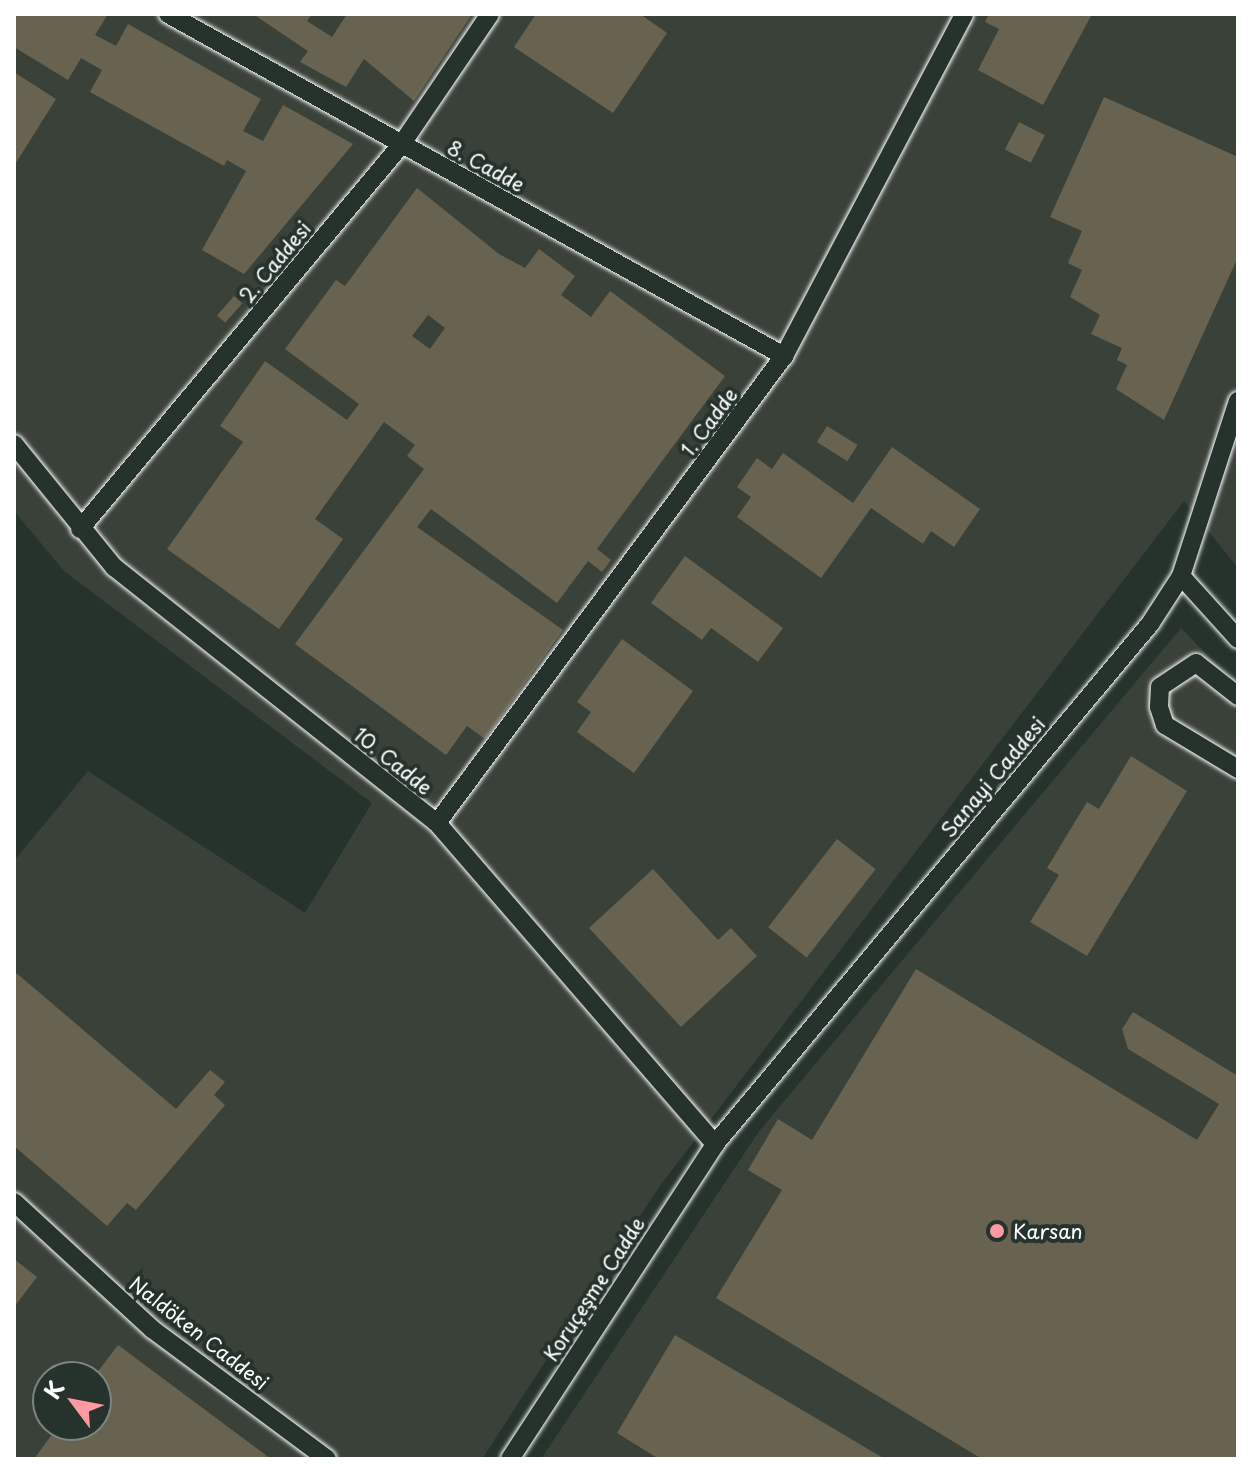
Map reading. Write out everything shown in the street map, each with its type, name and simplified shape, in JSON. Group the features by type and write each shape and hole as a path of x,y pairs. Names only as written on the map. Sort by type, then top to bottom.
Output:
{"street":[{"name":"8. Cadde","path":"168,14 784,356"},
{"name":"2. Caddesi","path":"80,529 401,145 490,14"},
{"name":"1. Cadde","path":"437,823 784,356 964,14"},
{"name":"Sanayi Caddesi","path":"715,1144 1150,624 1181,576 1238,401"},
{"name":"10. Cadde","path":"14,444 80,529 114,567 437,823 715,1144"},
{"path":"1181,576 1238,639"},
{"path":"1238,696 1196,663 1160,687 1159,707 1165,725 1238,769"},
{"name":"Koruçeşme Cadde","path":"510,1459 715,1144"},
{"name":"Naldöken Caddesi","path":"14,1202 152,1329 327,1459"}],"shaded area":[{"path":"14,14 1238,14 1238,568 1184,501 659,1187 482,1459 14,1459 14,861 88,771 305,913 372,803 64,571 14,511"},
{"path":"1181,628 1238,687 1238,1459 541,1459 760,1130"}],"building":[{"path":"14,14 108,14 95,35 116,46 128,24 261,99 243,131 263,141 283,105 353,144 244,274 202,250 246,171 227,160 224,166 90,92 102,70 81,58 68,80 14,47"},
{"path":"253,14 312,14 307,21 332,37 347,14 472,14 414,101 364,59 346,87 300,62 308,51"},
{"path":"536,14 640,14 667,33 613,113 514,47"},
{"path":"989,14 1092,14 1043,105 978,70 999,29 985,22"},
{"path":"14,72 56,99 14,166"},
{"path":"1104,97 1238,157 1238,257 1164,420 1116,389 1127,365 1117,360 1122,348 1091,334 1100,315 1070,297 1082,270 1068,263 1082,231 1050,217"},
{"path":"1019,122 1045,135 1031,163 1005,150"},
{"path":"417,188 499,254 525,268 539,249 575,276 561,295 591,317 610,291 725,376 597,549 611,560 602,572 588,561 557,603 431,509 417,527 563,630 485,739 467,726 446,755 295,644 424,469 407,456 415,445 384,422 315,519 343,539 279,629 167,549 243,442 220,426 265,361 347,420 359,404 285,349 336,280 345,286","holes":["428,315 445,328 430,349 412,336"]},
{"path":"234,296 242,303 225,323 217,316"},
{"path":"827,426 858,445 847,461 817,442"},
{"path":"892,447 980,509 954,547 931,531 923,544 871,508 821,578 737,517 751,497 737,487 757,458 772,469 783,453 853,503"},
{"path":"685,556 783,628 758,662 711,628 702,640 651,603"},
{"path":"622,639 693,691 634,773 577,732 591,712 577,702"},
{"path":"1131,756 1187,791 1087,956 1030,922 1059,875 1047,868 1087,802 1099,809"},
{"path":"837,839 876,869 807,957 768,927"},
{"path":"653,869 718,940 731,928 757,956 681,1027 589,928"},
{"name":"Karsan","path":"916,969 1197,1140 1219,1104 1128,1049 1122,1029 1133,1012 1238,1076 1238,1459 982,1459 716,1298 782,1190 748,1170 778,1119 812,1140"},
{"path":"14,971 176,1109 210,1070 225,1082 214,1095 225,1105 136,1210 127,1203 107,1226 14,1146"},
{"path":"14,1259 37,1277 14,1307"},
{"path":"675,1335 885,1459 659,1459 617,1433"},
{"path":"118,1345 271,1459 34,1459 47,1441 112,1441 112,1361 106,1361"}],"place":[{"name":"Karsan","path":"997,1231"}]}
